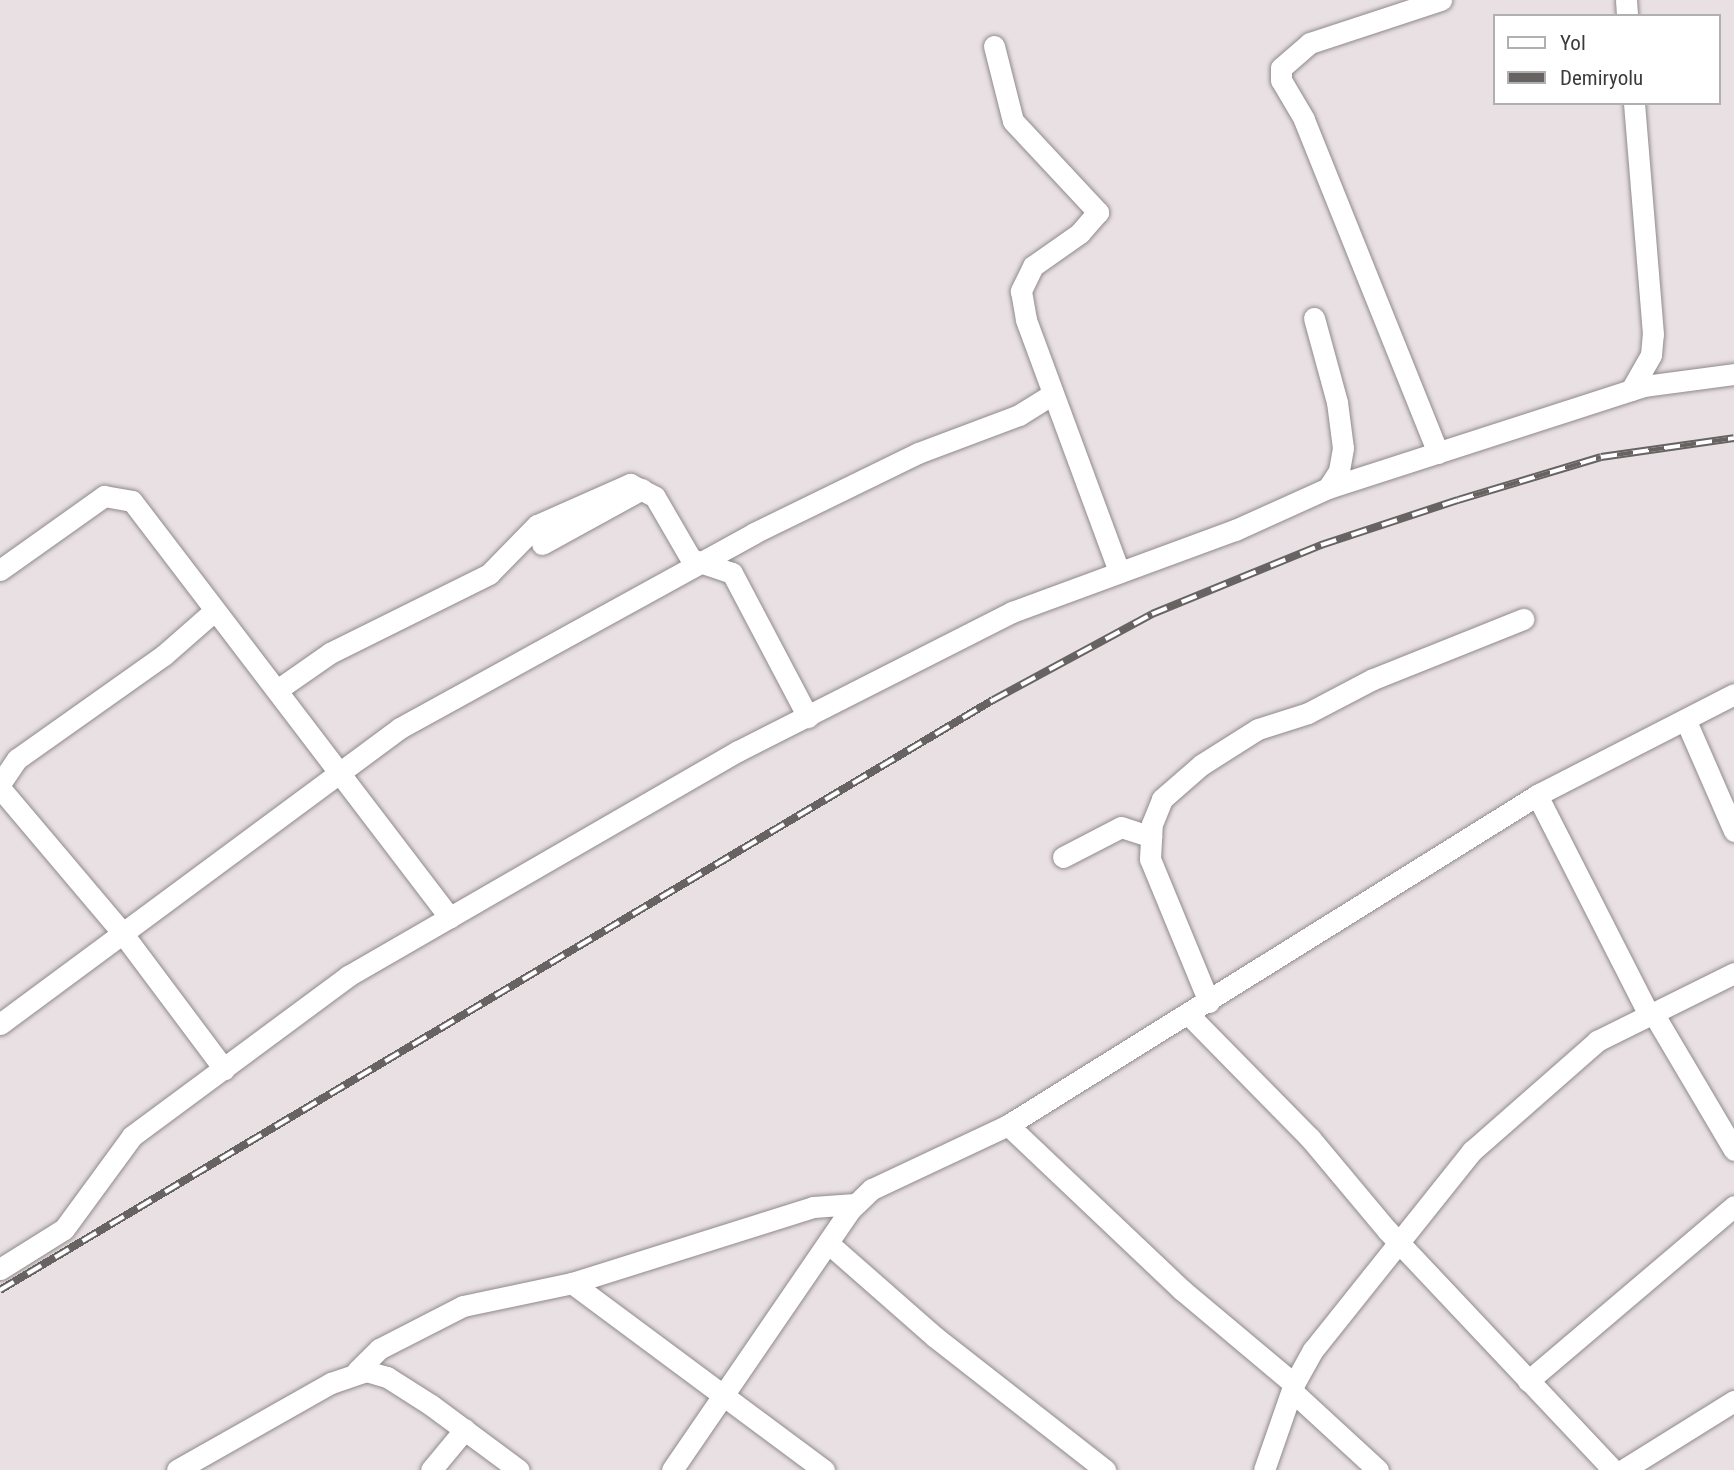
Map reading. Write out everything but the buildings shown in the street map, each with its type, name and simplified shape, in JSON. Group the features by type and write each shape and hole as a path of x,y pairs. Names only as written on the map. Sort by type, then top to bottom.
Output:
{"street":[{"path":"1438,453 1304,119 1281,80 1281,68 1310,43 1441,0"},
{"path":"994,46 1013,121 1098,212 1023,279 1027,320 1119,572"},
{"path":"1631,390 1651,355 1653,334 1634,105"},
{"path":"1314,318 1337,402 1343,448 1339,471 1328,488"},
{"path":"0,1269 64,1229 132,1136 348,976 644,803 808,716 1012,612 1235,530 1328,488 1631,390 1734,374"},
{"path":"0,1024 120,930 341,775 400,728 700,565 918,453 1019,415 1053,394"},
{"path":"277,690 321,658 489,574 537,525 565,518 622,485 643,488 655,497 685,551 700,565 732,573 808,716"},
{"path":"542,544 643,488"},
{"path":"0,570 104,496 120,496 137,506 214,611 450,918"},
{"path":"214,611 163,655 18,759 0,786 120,930 224,1069"},
{"path":"1209,1002 1158,887 1150,837 1157,808 1170,791 1258,729 1307,713 1373,679 1523,619"},
{"path":"672,1470 855,1204 883,1181 1008,1125 1189,1015 1537,795 1686,721 1734,694"},
{"path":"1686,721 1734,831"},
{"path":"1537,795 1651,1014 1734,1150"},
{"path":"1063,857 1121,827 1150,837"},
{"path":"1264,1470 1293,1388 1333,1323 1472,1151 1597,1041 1734,973"},
{"path":"1189,1015 1612,1470"},
{"path":"1008,1125 1378,1470"},
{"path":"177,1470 357,1371 379,1349 463,1306 572,1283 813,1207 855,1204"},
{"path":"1528,1381 1734,1206"},
{"path":"828,1243 935,1337 1105,1470"},
{"path":"572,1283 824,1470"},
{"path":"357,1371 387,1377 465,1429 519,1470"},
{"path":"1623,1470 1734,1401"},
{"path":"430,1470 465,1429"}],"railway":[{"path":"0,1290 993,700 1152,614 1321,545 1458,500 1601,457 1734,438"}]}
